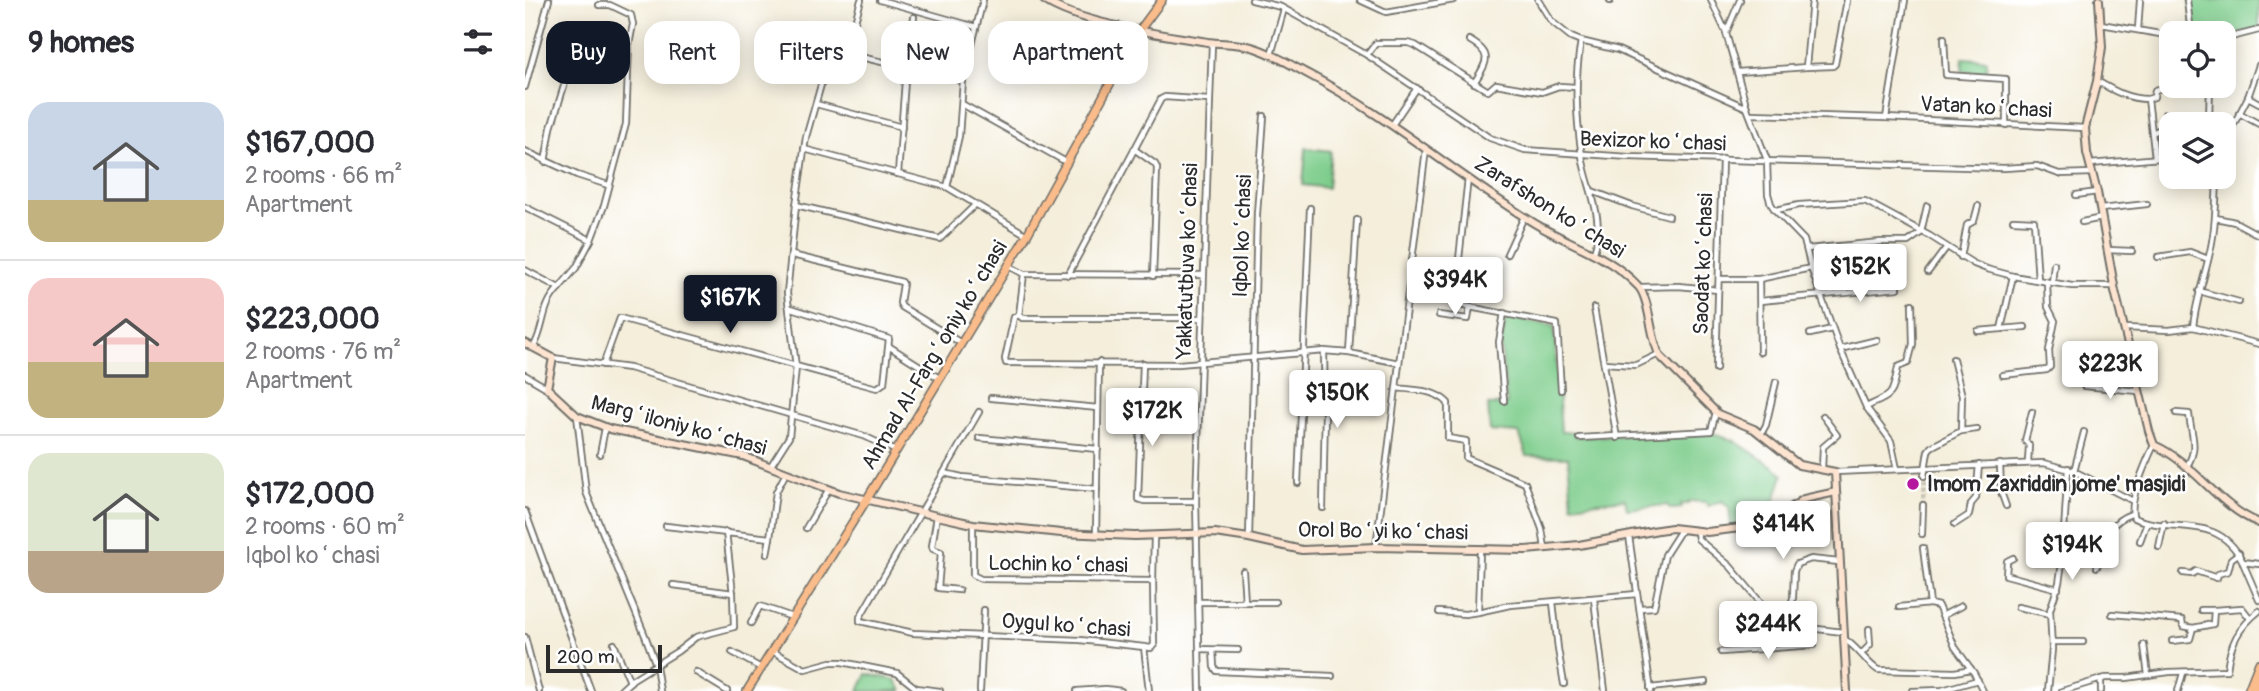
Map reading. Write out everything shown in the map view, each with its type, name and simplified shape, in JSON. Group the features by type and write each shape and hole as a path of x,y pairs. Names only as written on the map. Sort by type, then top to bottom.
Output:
{"main road":[{"name":"Ahmad Al-Fargʻoniy koʻchasi","path":"1146,21 1162,0"},
{"name":"Ahmad Al-Fargʻoniy koʻchasi","path":"747,691 1027,235 1110,84"},
{"path":"2248,691 2259,663"},
{"path":"2254,691 2259,678"}],"street":[{"path":"525,87 549,0"},
{"path":"855,21 861,0"},
{"path":"880,0 976,27"},
{"path":"974,35 983,0"},
{"name":"Zarafshon koʻchasi","path":"1044,0 1066,11 1102,21"},
{"name":"Bexizor koʻchasi","path":"1252,0 1284,9 1367,55 1490,138 1525,150 1581,155 2004,168 2031,166 2043,167 2059,174 2092,173"},
{"path":"1360,0 1386,12 1454,0"},
{"path":"1374,0 1374,7"},
{"path":"1538,0 1557,27 1581,41 1618,50 1747,108"},
{"path":"1711,0 1726,33 1747,108 1767,160 1768,194 1775,211 1804,240 1811,268 1840,349 1866,407 1891,441 1897,469"},
{"path":"1726,33 1740,0"},
{"path":"1806,67 1812,0"},
{"path":"1738,72 1833,66 1847,0"},
{"name":"Vatan koʻchasi","path":"1886,118 1905,0"},
{"path":"2099,0 2102,47 2085,128 2089,164 2101,209 2114,286 2154,445 2133,501 2131,514"},
{"path":"2138,30 2140,0"},
{"path":"2187,0 2190,21"},
{"path":"533,348 547,299 576,268 591,240 604,206 626,124 631,15 610,5 599,5"},
{"path":"1271,55 1284,9"},
{"path":"913,21 914,17"},
{"path":"2101,24 2159,34"},
{"path":"2236,36 2259,30"},
{"name":"Zarafshon koʻchasi","path":"1148,32 1242,45 1271,55 1346,94 1536,224 1594,252 1640,287"},
{"path":"1944,38 1946,75 2006,79 2006,125"},
{"path":"1469,40 1482,48 1486,56 1486,62 1474,83"},
{"path":"1581,41 1576,108 1581,155 1598,228 1594,252"},
{"name":"Yakkatutbuva koʻchasi","path":"1200,691 1196,501 1212,43"},
{"path":"1367,55 1376,43 1408,43 1488,91 1496,84 1542,92 1559,86 1576,87"},
{"path":"2236,118 2259,68"},
{"path":"2097,80 2125,96 2136,99 2154,97 2155,90 2159,89"},
{"path":"545,162 551,128 565,84"},
{"path":"770,467 789,437 792,416 796,367 791,308 787,293 804,149 822,84"},
{"path":"898,174 906,84"},
{"path":"947,187 959,136 963,84"},
{"path":"1392,125 1417,89"},
{"path":"1068,275 1163,97 1209,100"},
{"path":"2248,97 2259,103"},
{"path":"2148,99 2155,158"},
{"path":"817,104 902,127"},
{"path":"962,104 1067,162"},
{"path":"2239,113 2259,124"},
{"name":"Vatan koʻchasi","path":"1750,114 2085,128"},
{"name":"Iqbol koʻchasi","path":"1249,538 1258,214 1264,116"},
{"path":"2152,133 2159,130"},
{"path":"1376,547 1426,148"},
{"path":"804,149 947,187 1027,235"},
{"path":"1134,149 1157,168 1153,276"},
{"path":"525,151 545,162 608,185"},
{"path":"2089,164 2159,158"},
{"name":"Saodat koʻchasi","path":"1716,369 1722,159"},
{"path":"1468,177 1454,304 1557,324 1561,390"},
{"path":"2193,327 2216,218 2217,189"},
{"path":"1591,191 1669,216"},
{"path":"2076,195 2097,192"},
{"path":"1775,211 1799,205 1865,201 1961,257 1987,269 2049,282 2114,286"},
{"path":"2101,209 2147,204"},
{"path":"796,205 940,239 975,205"},
{"path":"1807,249 1908,242 1921,232 1927,206"},
{"path":"1961,257 1967,225 1974,221 1978,206"},
{"path":"525,207 591,240"},
{"path":"1298,483 1310,208"},
{"path":"1507,254 1524,216"},
{"path":"2082,222 2102,218"},
{"path":"2216,218 2235,222 2259,235"},
{"path":"1349,353 1357,220"},
{"path":"2013,220 2034,221 2038,280"},
{"path":"1928,272 1946,248"},
{"path":"2108,250 2132,251"},
{"path":"2158,257 2190,252 2208,259"},
{"path":"792,255 902,282 902,307 961,343"},
{"path":"2003,374 2050,368 2049,350 2055,321 2048,307 2049,282 2054,264"},
{"path":"1008,265 1024,274 1202,275"},
{"path":"1719,279 1759,279 1811,268"},
{"path":"525,270 558,288"},
{"path":"1019,315 1024,274"},
{"path":"2001,329 2013,276"},
{"path":"1759,279 1760,352"},
{"path":"1410,283 1456,289"},
{"path":"1718,290 1679,286 1640,287 1655,346 1659,354 1716,412 1761,434 1791,461 1835,472 2028,462 2071,469 2133,501"},
{"path":"1760,300 1898,288"},
{"path":"2200,291 2239,302"},
{"path":"1866,407 1891,395 1895,388 1897,368 1908,363 1913,344 1912,304"},
{"path":"1439,315 1468,319 1470,307"},
{"path":"603,365 620,318 877,388 884,383 889,339 791,308"},
{"path":"1594,308 1617,438"},
{"path":"1504,313 1499,342 1504,401"},
{"path":"1019,315 1014,317 1006,363 1179,364 1324,351 1399,363"},
{"path":"1019,315 1022,318 1201,318"},
{"path":"1978,331 2025,327"},
{"path":"2125,328 2169,330 2193,327 2259,344"},
{"path":"1810,334 1832,329"},
{"path":"1840,349 1877,340"},
{"path":"525,343 553,358 629,368 864,436 896,451"},
{"path":"889,347 939,378"},
{"path":"1323,508 1324,351"},
{"path":"1604,363 1636,365 1659,354"},
{"path":"525,376 547,388 553,358"},
{"path":"1953,359 1962,396 1961,431"},
{"path":"1095,535 1099,362"},
{"path":"1143,362 1138,499 1196,501"},
{"path":"1761,434 1766,425 1776,382"},
{"path":"2084,386 2139,391"},
{"name":"Margʻiloniy koʻchasi","path":"547,388 577,416 605,427 743,456 829,489 922,513"},
{"path":"1396,388 1426,391 1446,399 1448,438 1465,441 1467,458 1525,483 1542,528 1545,549"},
{"path":"991,398 1098,408"},
{"path":"922,513 979,412"},
{"path":"1579,438 1711,431 1716,412"},
{"path":"2028,462 2029,444 2025,441 2032,412"},
{"path":"2176,413 2189,414 2195,451 2187,466"},
{"path":"577,416 586,492 656,665 660,691"},
{"path":"1822,470 1823,447 1837,435 1823,416"},
{"path":"600,454 605,427"},
{"path":"1924,476 1929,449 1961,431 1977,429"},
{"path":"2048,691 2052,642 2050,614 2058,589 2071,469 2084,432"},
{"path":"979,438 1098,449"},
{"path":"2154,445 2172,453 2240,515 2259,523"},
{"path":"2000,464 2001,492 2006,506"},
{"path":"1955,524 1969,515 1971,504 1975,500 1979,465"},
{"path":"944,472 962,477 1097,489"},
{"path":"1835,472 1847,691"},
{"path":"767,554 776,492 786,473"},
{"path":"806,528 829,489"},
{"name":"Orol Boʻyi koʻchasi","path":"922,513 972,524 1095,535 1154,536 1196,533 1249,538 1302,550 1376,547 1545,549 1658,530 1728,530 1763,523 1786,513 1804,499 1836,492"},
{"path":"1922,534 1923,505"},
{"path":"525,511 591,691"},
{"name":"Oygul koʻchasi","path":"922,513 860,621 903,632 1080,640 1144,647 1149,691"},
{"path":"2131,514 2134,518 2147,522 2203,527 2228,542 2239,554 2259,600"},
{"path":"2097,567 2108,530 2123,517 2131,514"},
{"path":"937,516 932,547 941,552 937,588 959,590"},
{"path":"2140,541 2147,522"},
{"path":"2159,547 2164,523"},
{"name":"Lochin koʻchasi","path":"972,524 972,573 976,579 1153,581"},
{"path":"666,526 770,538"},
{"path":"1639,608 1654,607 1665,555 1681,530"},
{"path":"620,691 696,637 734,627 726,532"},
{"path":"1697,532 1699,539 1737,574 1776,621 1843,635 1878,670 1971,669"},
{"path":"1629,535 1650,690 1706,682"},
{"name":"Lochin koʻchasi","path":"1144,647 1151,648 1154,645 1154,536"},
{"path":"1923,548 1930,604"},
{"path":"1478,611 1480,550"},
{"path":"2183,573 2192,574 2196,571 2217,578 2218,574 2227,572 2231,559 2239,554"},
{"path":"2099,556 2109,559"},
{"path":"2013,558 2007,561 2005,572 2008,576 2058,589"},
{"path":"1785,625 1793,598 1794,571 1797,564 1811,559 1839,562"},
{"path":"2243,562 2259,564"},
{"path":"1243,571 1245,602"},
{"path":"673,585 733,593"},
{"path":"1439,612 1465,614 1510,605 1637,594"},
{"path":"1594,599 1605,691"},
{"path":"1198,602 1275,602"},
{"path":"1553,602 1564,684"},
{"path":"1899,607 1937,605 1955,647 1983,691"},
{"path":"751,623 760,606 793,618"},
{"path":"1942,616 1961,606"},
{"path":"2018,607 2050,614"},
{"path":"2201,610 2242,608 2249,617"},
{"path":"982,635 984,610"},
{"path":"2112,614 2182,620 2183,626 2193,628 2213,624 2214,610"},
{"path":"2062,691 2101,679 2227,670 2229,651 2244,623 2259,611"},
{"path":"1792,626 1794,646"},
{"path":"2172,641 2190,639 2193,628"},
{"path":"1862,653 1870,645 1869,629"},
{"name":"Oygul koʻchasi","path":"980,691 982,635"},
{"path":"525,637 539,691"},
{"path":"2052,642 2083,642"},
{"path":"614,644 630,682"},
{"path":"1721,652 1814,645"},
{"path":"2144,645 2148,675"},
{"path":"1199,649 1238,650"},
{"path":"1213,650 1214,667 1217,671 1332,676"},
{"path":"772,651 802,668 842,662 897,673 916,688 940,691"},
{"path":"732,652 761,668"},
{"path":"696,673 727,691"},
{"path":"2178,691 2182,673"},
{"path":"2101,679 2101,691"},
{"path":"1912,691 1943,690 1978,680"},
{"path":"1077,691 1121,691"}],"green space":[{"path":"2190,0 2259,0 2259,28 2236,35 2236,21 2192,21"},
{"path":"1963,58 1987,60 1986,73 1962,71"},
{"path":"1306,148 1331,151 1328,188 1303,185"},
{"path":"1506,318 1554,326 1561,432 1574,432 1576,437 1709,433 1733,440 1783,475 1769,519 1731,527 1729,507 1722,501 1708,506 1706,502 1689,501 1688,504 1681,504 1682,508 1670,509 1667,505 1627,509 1625,499 1572,505 1568,457 1527,456 1519,433 1490,431 1488,405 1507,404 1501,347"},
{"path":"867,674 896,680 902,691 859,691"}],"tunnel":[{"path":"1923,505 1924,476"}],"place":[{"name":"Imom Zaxriddin jome' masjidi","path":"1913,484"}]}
